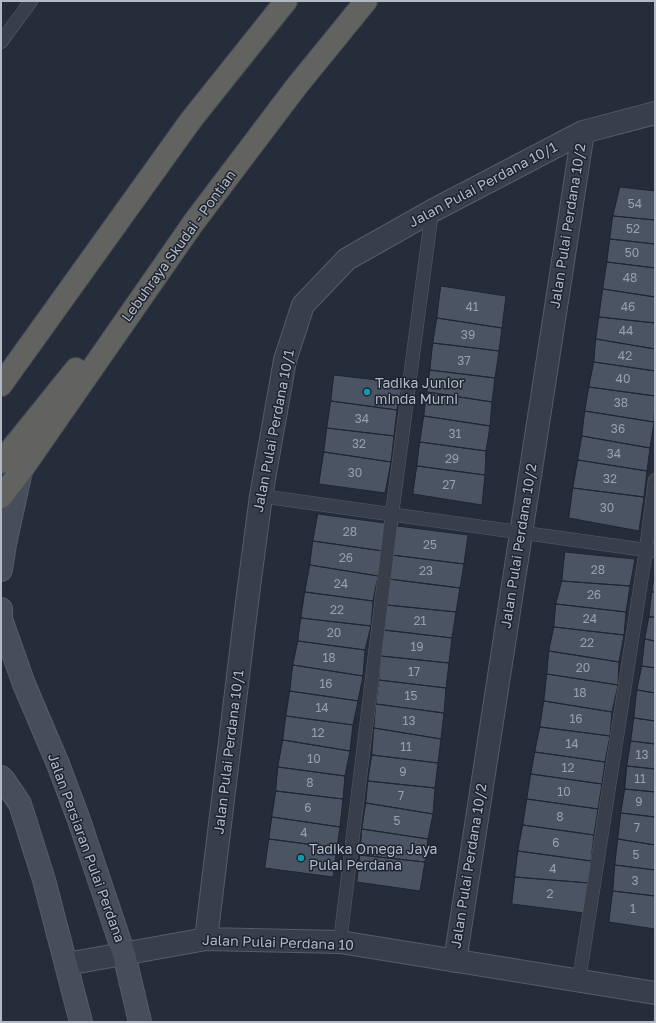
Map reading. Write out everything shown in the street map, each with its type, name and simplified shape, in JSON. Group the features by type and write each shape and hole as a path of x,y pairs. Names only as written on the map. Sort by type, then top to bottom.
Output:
{"highway":[{"path":"1,385 191,120 286,1"},
{"name":"Lebuhraya Skudai - Pontian","path":"1,497 21,471 194,222 296,87 366,1"},
{"path":"1,462 194,222"}],"main road":[{"path":"1,570 5,544 21,471"},
{"name":"Jalan Persiaran Pulai Perdana","path":"1,609 2,619 24,684 58,764 79,820 124,954 140,1022"},
{"path":"1,777 20,804 44,880 81,1022"}],"street":[{"name":"Jalan Pulai Perdana 10/1","path":"206,938 261,496 285,360 304,305 347,258 432,211 583,132 655,113"},
{"name":"Jalan Pulai Perdana 10/2","path":"455,960 583,132"},
{"name":"Jalan Pulai Perdana 10","path":"67,964 206,938 340,942 655,993"}],"lane":[{"path":"1,42 31,1"},
{"path":"340,942 392,514 432,211"},
{"path":"579,980 651,551 655,480"},
{"path":"261,496 651,551"}],"building":[{"path":"620,187 655,191 655,220 613,216"},
{"path":"613,216 655,220 655,244 610,239"},
{"path":"610,239 655,244 655,268 607,262"},
{"path":"607,262 655,268 655,297 603,289"},
{"path":"441,286 506,296 502,328 437,318"},
{"path":"603,289 655,297 655,323 599,317"},
{"path":"599,317 655,323 655,349 596,339"},
{"path":"437,318 502,328 499,351 433,343"},
{"path":"596,339 655,349 655,371 594,362"},
{"path":"433,343 499,351 495,378 430,370"},
{"path":"594,362 655,371 655,396 589,387"},
{"path":"430,370 495,378 492,402 427,392"},
{"name":"Tadika Junior minda Murni","path":"334,375 403,383 397,410 331,401"},
{"path":"589,387 655,396 654,422 585,411"},
{"path":"427,392 492,402 490,426 424,416"},
{"path":"331,401 397,410 394,436 327,428"},
{"path":"585,411 654,422 650,448 582,436"},
{"path":"424,416 490,426 486,451 420,442"},
{"path":"327,428 394,436 391,462 324,452"},
{"path":"582,436 650,448 647,471 578,460"},
{"path":"420,442 486,451 485,475 417,466"},
{"path":"324,452 391,462 385,493 319,484"},
{"path":"578,460 647,471 644,497 573,488"},
{"path":"417,466 485,475 482,505 413,494"},
{"path":"573,488 644,497 639,531 569,518"},
{"path":"318,514 385,523 383,551 313,541"},
{"path":"397,526 468,535 464,564 392,555"},
{"path":"313,541 383,551 378,576 310,565"},
{"path":"565,552 635,559 630,586 562,581"},
{"path":"392,555 464,564 460,588 389,579"},
{"path":"310,565 378,576 373,601 305,592"},
{"path":"655,570 655,592 652,592"},
{"path":"389,579 460,588 456,612 387,605"},
{"path":"562,581 630,586 626,612 556,604"},
{"path":"305,592 373,601 371,626 301,618"},
{"path":"652,592 655,592 655,617 649,617"},
{"path":"556,604 626,612 624,635 554,627"},
{"path":"387,605 456,612 452,638 384,630"},
{"path":"649,617 655,617 655,641 645,639"},
{"path":"301,618 371,626 365,650 298,641"},
{"path":"554,627 624,635 619,662 549,651"},
{"path":"384,630 452,638 449,663 381,656"},
{"path":"645,639 655,641 655,668 642,666"},
{"path":"298,641 365,650 363,676 293,665"},
{"path":"549,651 619,662 618,685 547,674"},
{"path":"381,656 449,663 446,688 379,680"},
{"path":"293,665 363,676 358,701 290,691"},
{"path":"642,666 655,668 655,693 637,690"},
{"path":"547,674 618,685 612,712 544,701"},
{"path":"379,680 446,688 444,713 376,704"},
{"path":"637,690 655,693 655,721 634,718"},
{"path":"290,691 358,701 353,725 286,716"},
{"path":"544,701 612,712 610,736 540,727"},
{"path":"376,704 444,713 441,739 374,728"},
{"path":"286,716 353,725 350,751 283,740"},
{"path":"634,718 655,721 655,744 631,741"},
{"path":"540,727 610,736 605,762 535,752"},
{"path":"374,728 441,739 438,763 372,755"},
{"path":"283,740 350,751 345,776 278,767"},
{"path":"631,741 655,744 655,769 627,766"},
{"path":"535,752 605,762 602,784 531,774"},
{"path":"372,755 438,763 435,788 368,781"},
{"path":"627,766 655,769 655,792 625,789"},
{"path":"278,767 345,776 343,799 276,791"},
{"path":"531,774 602,784 598,809 527,799"},
{"path":"368,781 435,788 433,814 366,803"},
{"path":"625,789 655,792 655,817 621,813"},
{"path":"276,791 343,799 340,827 272,817"},
{"path":"527,799 598,809 594,835 523,825"},
{"path":"366,803 433,814 428,839 362,829"},
{"path":"621,813 655,817 655,845 618,839"},
{"path":"272,817 340,827 337,848 269,839"},
{"path":"523,825 594,835 591,861 518,851"},
{"path":"362,829 428,839 425,862 360,855"},
{"name":"Tadika Omega Jaya Pulai Perdana","path":"269,839 337,848 333,877 265,868"},
{"path":"618,839 655,845 655,870 615,865"},
{"path":"518,851 591,861 589,883 515,877"},
{"path":"360,855 425,862 420,891 357,882"},
{"path":"615,865 655,870 655,896 613,891"},
{"path":"515,877 589,883 584,913 512,904"},
{"path":"613,891 655,896 655,929 609,922"}],"place":[{"name":"Tadika Junior minda Murni","path":"367,392"},
{"name":"Tadika Omega Jaya Pulai Perdana","path":"301,858"}]}
